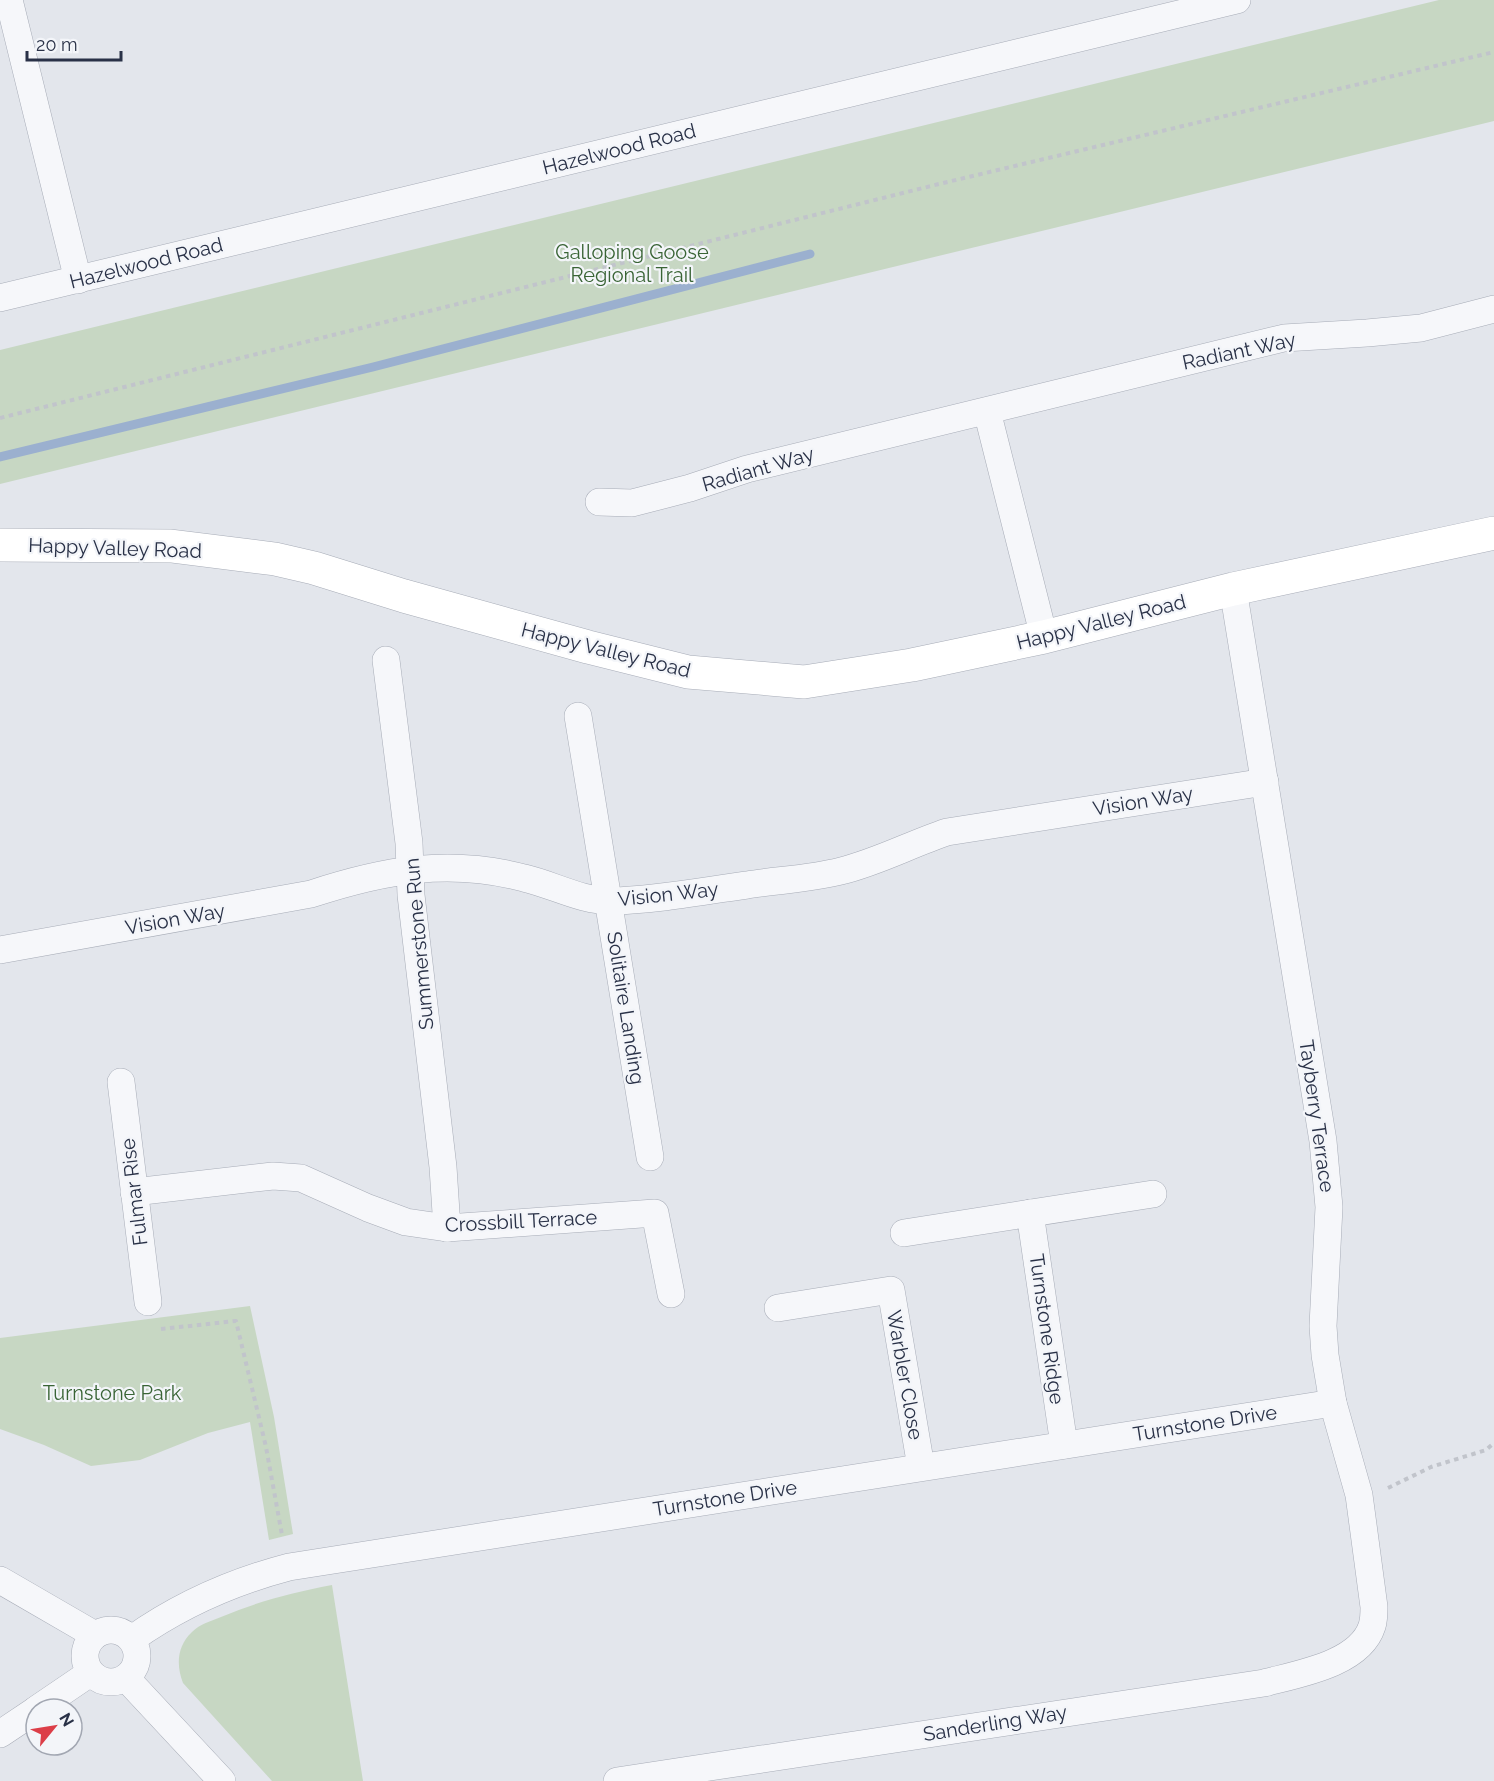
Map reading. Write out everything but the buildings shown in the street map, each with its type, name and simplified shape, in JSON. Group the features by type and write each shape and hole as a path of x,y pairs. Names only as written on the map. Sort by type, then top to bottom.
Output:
{"main road":[{"name":"Happy Valley Road","path":"0,545 171,546 275,559 314,568 404,596 588,647 688,672 804,682 912,665 1044,637 1233,589 1494,532"}],"street":[{"path":"9,0 78,280"},
{"name":"Hazelwood Road","path":"0,298 1237,0"},
{"name":"Radiant Way","path":"599,502 632,503 747,470 1284,338 1421,328 1494,309"},
{"path":"987,411 1044,637"},
{"name":"Tayberry Terrace","path":"1233,589 1323,1141 1329,1207 1323,1326 1325,1355 1333,1403 1359,1496 1374,1607 1373,1624 1365,1641"},
{"name":"Summerstone Run","path":"386,660 411,869 411,895 443,1167 447,1228"},
{"name":"Solitaire Landing","path":"579,716 650,1157"},
{"name":"Vision Way","path":"0,950 311,894 349,882 411,869 450,867 487,869 527,878 569,894 609,901 651,898 839,872 877,860 916,842 947,832 1265,782"},
{"name":"Fulmar Rise","path":"121,1082 148,1302"},
{"name":"Crossbill Terrace","path":"134,1192 273,1176 301,1178 406,1222 447,1228 655,1213 671,1294"},
{"path":"904,1233 1153,1194"},
{"name":"Turnstone Ridge","path":"1030,1213 1064,1445"},
{"name":"Warbler Close","path":"778,1308 891,1290 921,1467"},
{"name":"Turnstone Drive","path":"132,1639 190,1603 219,1589 289,1567 1333,1403"},
{"path":"0,1580 95,1635"},
{"path":"106,1630 120,1631 132,1639 138,1653 135,1666 126,1678 113,1683 101,1682 90,1673 84,1661 85,1647 95,1635 106,1630"},
{"name":"Sanderling Way","path":"616,1781 1264,1683 1307,1672 1336,1661 1365,1641"},
{"path":"54,1697 90,1673"},
{"path":"126,1678 222,1781"},
{"path":"0,1734 24,1717"}],"path":[{"path":"0,418 939,184 1494,52"},
{"path":"176,1329 236,1321 266,1447 282,1535"},
{"path":"1384,1490 1431,1467 1486,1450 1494,1443"}],"green space":[{"name":"Galloping Goose Regional Trail","path":"1439,0 1494,0 1494,121 0,484 0,350"},
{"name":"Turnstone Park","path":"250,1306 274,1417 293,1534 269,1540 250,1422 208,1433 140,1460 91,1466 0,1429 0,1338"},
{"path":"332,1585 363,1781 272,1781 183,1683 179,1669 179,1656 187,1637 206,1623 262,1602"}],"waterway":[{"path":"0,457 373,367 810,254"}]}
